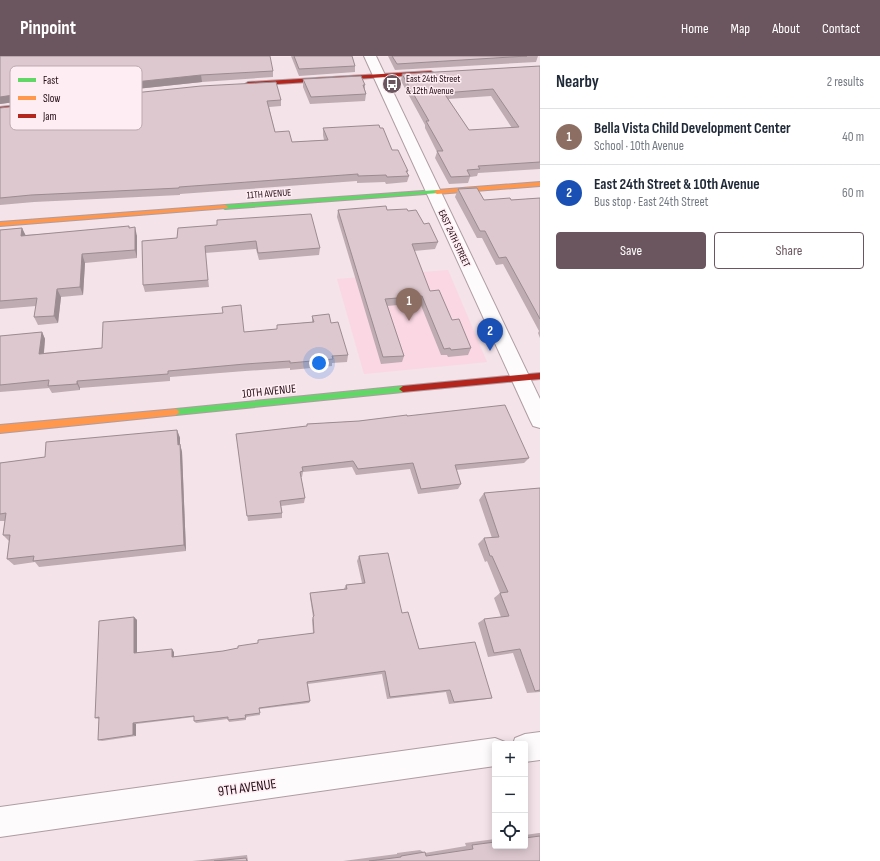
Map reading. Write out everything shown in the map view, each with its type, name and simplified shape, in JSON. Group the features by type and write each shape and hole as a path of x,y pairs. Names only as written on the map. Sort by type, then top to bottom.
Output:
{"street":[{"name":"EAST 24TH STREET","path":"370,56 540,420"},
{"path":"242,84 438,73"},
{"path":"0,109 10,108"},
{"name":"11TH AVENUE","path":"0,224 540,184"},
{"name":"10TH AVENUE","path":"0,429 540,376"},
{"path":"528,748 540,746"},
{"name":"9TH AVENUE","path":"0,822 492,752"}],"shaded area":[{"path":"448,270 487,362 364,374 337,279"}],"building":[{"path":"0,56 270,56 273,71 201,75 142,81 142,66 10,66 10,96 0,97"},
{"path":"294,56 352,56 355,66 299,69"},
{"path":"392,56 527,56 397,64"},
{"path":"540,66 540,162 478,166 480,169 467,170 470,176 451,177 437,151 443,151 426,121 429,121 402,74","holes":["493,89 519,127 469,130 444,93"]},
{"path":"361,76 365,85 363,85 366,94 311,97 303,79"},
{"path":"276,82 281,100 267,101 275,132 289,131 292,142 328,140 323,128 379,125 380,128 383,128 392,150 398,150 409,176 358,176 358,174 179,188 31,195 0,198 0,108 10,107 10,130 142,130 142,92 201,86"},
{"path":"477,188 484,200 540,198 540,319 506,257 499,258 485,231 480,231 458,189"},
{"path":"386,206 387,210 416,210 424,224 429,223 438,242 412,244 430,291 439,290 452,320 459,319 471,348 451,350 450,348 444,349 422,296 385,299 404,356 383,357 338,210"},
{"path":"311,214 320,248 258,253 256,241 205,246 208,280 143,285 142,241 177,238 178,228 217,225 217,220"},
{"path":"129,226 129,228 135,227 135,250 82,254 80,287 57,289 54,316 34,317 37,298 0,301 0,230 22,228 21,236"},
{"path":"241,305 244,332 277,329 277,325 314,322 312,316 329,314 331,323 338,322 348,355 332,356 333,359 290,363 290,361 168,371 168,374 77,381 77,384 48,386 49,380 0,385 0,336 42,332 39,354 102,348 103,322 223,313 222,307"},
{"path":"505,405 529,458 455,465 461,484 421,489 413,463 358,469 353,461 302,467 303,471 300,472 305,498 280,501 282,513 247,516 236,434 307,426 307,424 359,421"},
{"path":"177,430 178,445 180,444 184,545 33,561 34,556 7,559 10,535 3,535 6,513 0,514 0,463 45,457 46,442"},
{"path":"540,488 540,690 535,691 520,649 494,653 484,619 509,616 500,593 508,592 492,556 490,556 484,538 499,537 484,493"},
{"path":"388,553 402,613 408,612 419,649 475,642 492,698 454,702 450,690 390,697 385,671 307,682 310,701 259,708 260,713 245,715 246,718 228,720 228,717 194,721 194,716 133,723 133,735 98,740 99,717 95,718 99,621 134,617 134,653 172,649 172,657 223,651 238,648 238,646 258,643 258,640 314,633 314,616 310,593 347,589 346,585 365,583 359,556"},
{"path":"540,836 540,861 369,861 425,852 426,856 473,849 472,845 492,842 492,849 528,849 528,838"},
{"path":"246,858 247,861 214,861"}],"traffic: fast":[{"path":"225,207 437,192"},
{"path":"176,412 403,389"}],"traffic: slow":[{"path":"437,192 540,184"},
{"path":"0,224 225,207"},
{"path":"0,429 176,412"}],"traffic: jam":[{"path":"248,84 431,73"},
{"path":"0,109 10,108"},
{"path":"403,389 540,376"}],"place":[{"name":"East 24th Street & 12th Avenue","path":"392,84"},
{"name":"Bella Vista Child Development Center","path":"409,321"},
{"name":"East 24th Street & 10th Avenue","path":"490,351"}]}
